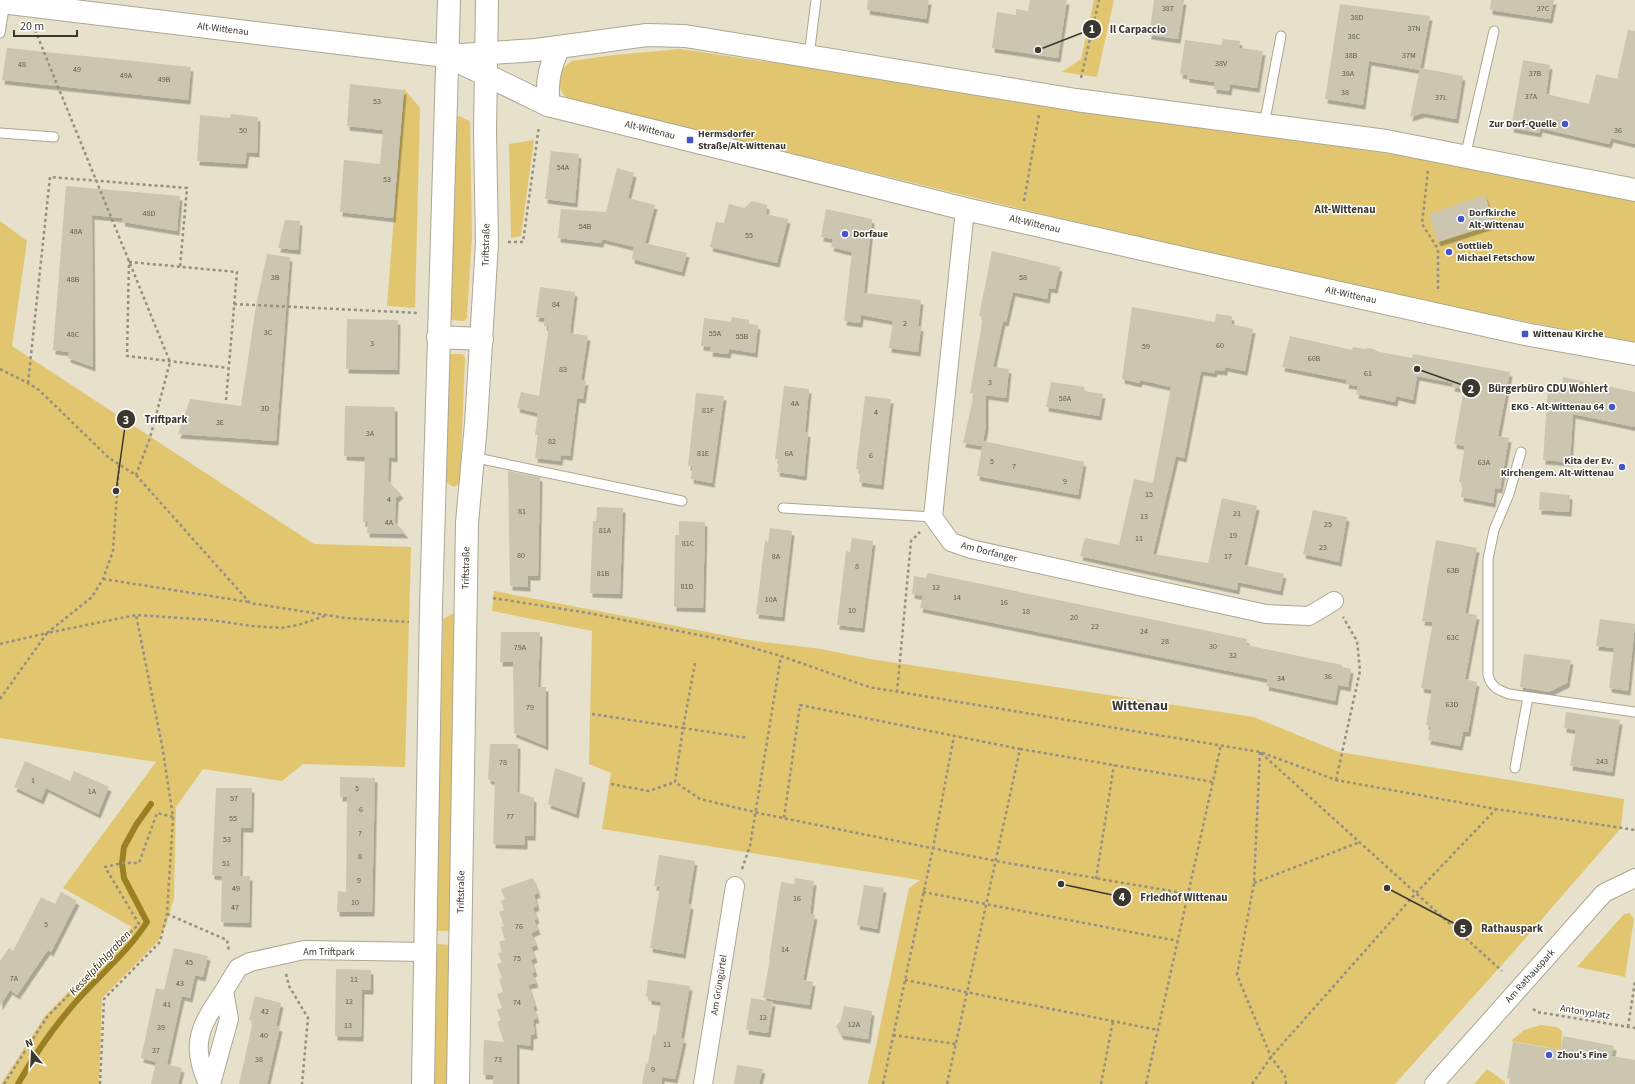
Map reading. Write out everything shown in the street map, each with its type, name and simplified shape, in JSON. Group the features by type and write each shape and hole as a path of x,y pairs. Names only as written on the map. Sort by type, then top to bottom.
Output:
{"main road":[{"path":"423,1084 438,337 449,0"},
{"name":"Triftstraße","path":"458,1084 467,523 482,339 487,243 485,132 487,0"},
{"name":"Alt-Wittenau","path":"14,3 446,56 536,50 647,35 685,36 1042,95 1386,141 1430,151 1635,190"},
{"path":"548,105 547,84 550,66 559,47"},
{"name":"Alt-Wittenau","path":"446,56 548,105 965,209 1525,334 1635,354"},
{"path":"438,337 482,339"},
{"path":"434,522 467,523"}],"street":[{"path":"933,517 965,209"},
{"name":"Am Dorfanger","path":"933,517 951,542 971,549 1266,614 1309,616 1334,600"},
{"name":"Am Rathauspark","path":"1434,1084 1604,893 1635,878"},
{"name":"Am Grüngürtel","path":"703,1084 735,886"},
{"name":"Am Triftpark","path":"238,968 250,962 304,950 426,952"},
{"path":"210,1084 229,1019 224,990 238,968"}],"lane":[{"path":"808,57 816,0"},
{"path":"0,33 14,3"},
{"path":"1465,157 1494,31"},
{"path":"1264,125 1282,36"},
{"path":"0,133 54,137"},
{"path":"1521,452 1509,494 1494,530 1488,559 1489,682 1498,690 1528,697 1635,712"},
{"path":"472,457 682,501"},
{"path":"784,508 933,517"},
{"path":"1514,768 1528,697"}],"path":[{"path":"1076,100 1099,0"},
{"path":"35,30 170,362 150,438 136,475"},
{"path":"1020,221 1042,95"},
{"path":"506,242 523,242 539,126"},
{"path":"1428,312 1440,290 1438,249 1422,224 1430,151"},
{"path":"28,383 50,177 187,188 180,267"},
{"path":"129,262 237,272 226,400"},
{"path":"129,262 127,356 228,368"},
{"path":"234,304 421,313"},
{"path":"0,369 39,390 109,458 136,475 250,602"},
{"path":"0,699 47,633 92,597 103,579 113,551 119,464"},
{"path":"897,692 911,541 933,517"},
{"path":"103,579 345,618 409,622"},
{"path":"493,598 588,613 721,639 781,656 869,686 897,692 1260,752 1336,780 1496,809 1635,830"},
{"path":"1334,600 1357,641 1360,671 1336,780"},
{"path":"0,644 136,615 211,620 252,626 281,628 328,615"},
{"path":"100,1084 104,999 160,942 168,914 173,817 162,745 136,615"},
{"path":"735,886 750,846 781,656"},
{"path":"675,782 694,663"},
{"path":"784,818 800,705 1020,749 1213,782"},
{"path":"592,714 748,738"},
{"path":"883,1084 933,848 954,736"},
{"path":"1146,1084 1221,745"},
{"path":"947,1084 1020,749"},
{"path":"1260,752 1417,892 1502,971"},
{"path":"1260,752 1254,883 1237,975 1271,1057 1285,1076 1286,1084"},
{"path":"1096,878 1114,766"},
{"path":"675,782 700,799 784,818 996,861 1188,894"},
{"path":"611,784 649,791 675,782"},
{"path":"1252,1084 1271,1057 1417,892 1496,809"},
{"path":"4,1084 47,1017 139,924 106,867 122,863 139,864 158,813 173,817"},
{"path":"1254,883 1360,842"},
{"path":"923,892 1178,941"},
{"path":"168,914 227,940 231,961 238,968"},
{"path":"281,955 289,986 308,1018 302,1084"},
{"path":"905,980 1158,1030"},
{"path":"1628,1027 1635,981"},
{"name":"Antonyplatz","path":"1533,1009 1538,1012 1635,1028"},
{"path":"1101,1084 1113,1021"},
{"path":"893,1035 956,1044"}],"shaded area":[{"path":"1094,0 1114,0 1097,77 1062,72 1081,59"},
{"path":"680,49 1411,157 1635,201 1635,343 1324,282 570,100 561,91 559,86 560,75 572,61 614,55"},
{"path":"404,89 420,108 415,308 387,306"},
{"path":"454,114 470,121 472,236 467,318 464,321 451,320 449,317"},
{"path":"534,140 521,236 511,238 509,144"},
{"path":"0,221 27,241 12,346 314,544 411,547 405,767 303,764 282,781 203,769 176,807 174,898 167,922 159,940 102,998 99,1084 1,1084 45,1016 132,927 63,888 156,762 0,738"},
{"path":"449,354 463,354 465,358 460,483 454,487 447,483 445,478"},
{"path":"494,591 749,640 821,649 870,659 1254,717 1339,752 1624,799 1621,828 1516,949 1395,1084 868,1084 909,888 920,880 602,829 611,773 589,764 592,631 492,611"},
{"path":"454,613 451,931 436,931 443,619"},
{"path":"1630,913 1634,919 1625,977 1577,967 1624,914"},
{"path":"436,944 450,945 449,1084 433,1084"},
{"path":"1541,1025 1557,1027 1562,1031 1561,1050 1511,1041 1524,1030"},
{"path":"1487,1069 1505,1082 1505,1084 1474,1084"}],"building":[{"path":"868,0 929,0 926,19 867,10"},
{"path":"1030,0 1067,0 1058,58 992,48 997,12 1016,15 1016,9 1028,11"},
{"path":"1154,0 1184,0 1178,39 1149,35"},
{"path":"1491,0 1554,0 1550,19 1490,10"},
{"path":"1340,4 1430,16 1420,70 1369,61 1363,105 1325,99"},
{"path":"1628,30 1635,31 1635,144 1611,138 1609,144 1540,128 1539,133 1511,128 1523,60 1550,65 1546,94 1589,104 1596,74 1617,79"},
{"path":"1223,39 1240,41 1239,48 1263,51 1257,88 1230,84 1229,91 1214,89 1214,82 1187,78 1187,75 1180,74 1185,40 1221,45"},
{"path":"7,48 191,67 188,100 2,80"},
{"path":"1420,68 1463,76 1456,119 1423,113 1410,117"},
{"path":"350,84 404,90 393,218 340,212 344,160 380,164 383,130 347,126"},
{"path":"231,114 258,117 257,153 247,152 245,164 197,161 200,115 230,118"},
{"path":"551,151 579,154 575,203 545,199"},
{"path":"617,168 634,173 628,198 655,205 645,243 687,253 682,272 632,259 634,247 602,239 601,243 558,238 561,209 606,212"},
{"path":"66,186 180,196 177,231 123,222 122,218 92,215 93,367 68,358 69,352 53,350"},
{"name":"Dorfkirche Alt-Wittenau","path":"1485,195 1494,224 1438,242 1429,214"},
{"path":"752,201 767,205 766,214 788,219 777,263 710,247 716,222 724,223 729,204 744,208"},
{"path":"826,209 872,219 864,293 921,300 918,326 921,327 918,352 889,348 893,321 861,315 860,323 844,321 852,252 831,247 833,239 821,237"},
{"path":"285,220 300,221 298,250 278,248"},
{"path":"992,251 1060,267 1055,289 1049,288 1047,299 1013,292 1006,322 1003,321 993,367 1009,369 1006,398 986,395 986,426 982,446 963,443 974,394 970,393 983,317 979,316"},
{"path":"267,254 290,257 276,441 178,434 190,399 241,406 256,306"},
{"path":"540,287 575,292 570,333 588,336 581,380 586,381 583,399 577,398 570,456 561,455 560,461 535,458 538,435 535,435 538,413 517,408 521,392 539,396 549,326 544,326 545,318 536,317"},
{"path":"1132,307 1215,322 1216,314 1232,316 1231,324 1253,329 1245,371 1225,367 1225,371 1215,370 1214,373 1201,371 1184,458 1176,456 1153,554 1208,563 1222,498 1257,506 1244,565 1284,574 1280,591 1238,582 1237,590 1080,556 1085,538 1119,545 1134,479 1153,483 1171,387 1140,380 1139,383 1122,379"},
{"path":"732,317 749,320 749,324 758,325 755,353 729,349 728,354 710,352 711,347 701,346 704,318 731,322"},
{"path":"347,319 398,320 397,370 346,369"},
{"path":"1290,336 1352,350 1353,347 1365,349 1370,348 1380,352 1412,358 1413,354 1510,372 1498,436 1509,438 1500,489 1495,488 1493,503 1461,497 1463,483 1459,482 1465,446 1454,444 1464,389 1452,387 1453,383 1417,376 1413,400 1396,396 1395,402 1356,394 1358,386 1346,384 1347,380 1282,367"},
{"path":"1563,377 1635,392 1635,427 1573,414 1570,462 1543,460 1548,387 1562,388"},
{"path":"1051,382 1085,387 1084,391 1103,394 1099,416 1046,407"},
{"path":"784,386 809,389 805,432 808,433 804,476 777,472 779,459 775,459"},
{"path":"696,393 724,396 712,483 691,479 693,466 688,466"},
{"path":"865,396 891,399 881,485 859,482 860,470 856,469"},
{"path":"345,406 395,407 395,458 389,457 388,481 401,494 396,498 395,522 406,534 367,533 368,522 363,522 365,457 344,456"},
{"path":"983,441 1084,462 1078,495 977,476"},
{"path":"508,471 540,477 538,576 528,576 528,587 510,586"},
{"path":"1540,492 1570,495 1569,512 1539,510"},
{"path":"597,507 623,508 620,594 590,593 593,521 596,521"},
{"path":"1313,510 1347,517 1339,562 1303,554"},
{"path":"679,521 705,522 703,608 674,607 675,535 679,535"},
{"path":"770,528 792,531 782,617 756,614 765,541 768,542"},
{"path":"852,538 873,541 862,628 837,625 846,551 850,552"},
{"path":"1436,540 1477,548 1465,613 1477,615 1465,679 1477,682 1468,732 1463,732 1460,746 1428,740 1431,726 1426,725 1432,690 1421,688 1433,622 1422,621"},
{"path":"928,573 1247,639 1246,645 1342,665 1342,667 1351,669 1348,687 1338,685 1335,701 1266,686 1268,679 920,608 923,596 912,594 914,576 926,578"},
{"path":"1600,619 1635,624 1628,691 1609,688 1614,648 1596,646"},
{"path":"501,632 540,632 538,687 546,687 546,746 514,733 513,662 500,662"},
{"path":"1524,654 1571,660 1567,683 1549,692 1520,687"},
{"path":"1566,712 1620,720 1612,772 1570,766 1576,730 1564,728"},
{"path":"490,744 518,744 517,792 534,798 533,836 525,836 525,845 493,844 495,782 488,779"},
{"path":"25,761 70,781 74,771 109,787 98,814 46,788 41,800 14,787"},
{"path":"555,768 583,778 576,814 548,804"},
{"path":"340,777 375,778 372,912 337,912 338,891 346,892 347,797 340,797"},
{"path":"216,788 252,788 251,828 241,828 240,876 250,876 249,923 221,922 222,876 212,875"},
{"path":"659,855 695,861 688,904 691,905 683,954 650,948 660,887 654,886"},
{"path":"533,878 538,893 534,895 537,906 533,908 537,919 534,920 538,930 531,933 536,945 531,947 535,958 531,960 535,972 532,973 536,983 528,985 535,1006 533,1007 537,1018 533,1020 535,1034 531,1035 531,1046 517,1044 517,1084 493,1084 494,1075 483,1075 484,1040 504,1042 497,1022 501,1020 497,1010 502,1008 497,994 503,992 499,979 502,978 497,964 502,962 498,953 502,952 499,942 505,940 501,927 504,926 499,912 504,910 501,901 505,899 501,889"},
{"path":"795,878 814,881 810,914 815,915 803,980 813,982 809,1005 763,998 781,882 794,884"},
{"path":"864,885 884,888 877,929 857,925"},
{"path":"61,892 77,901 51,952 48,950 17,995 10,990 0,1006 0,961 9,948 13,951 41,897 55,904"},
{"path":"174,948 208,956 203,977 195,975 190,998 182,996 167,1064 162,1063 182,1068 178,1084 151,1084 156,1062 141,1058 156,988 164,990"},
{"path":"336,969 371,970 371,990 362,990 361,1037 335,1036"},
{"path":"648,980 690,986 681,1038 684,1039 675,1079 662,1077 662,1084 642,1084 646,1063 648,1064 653,1034 656,1035 661,1002 649,1000 649,997 646,996"},
{"path":"255,996 281,1003 276,1026 280,1027 267,1084 239,1084 253,1021 249,1020"},
{"path":"751,998 773,1002 768,1033 746,1030"},
{"path":"844,1006 872,1011 868,1039 841,1035 836,1026 841,1020"},
{"path":"1563,1036 1614,1046 1612,1056 1635,1060 1635,1084 1509,1084 1510,1079 1507,1078 1513,1042 1561,1050"},
{"path":"737,1065 763,1069 759,1084 734,1084"}],"waterway":[{"name":"Kesselpfuhlgraben","path":"18,1084 32,1060 64,1015 125,951 147,922 124,878 122,863 124,847 136,825 151,804"}],"place":[{"name":"Il Carpaccio","path":"1038,50"},
{"name":"Zur Dorf-Quelle","path":"1565,124"},
{"name":"Hermsdorfer Straße/Alt-Wittenau","path":"690,140"},
{"name":"Dorfkirche Alt-Wittenau","path":"1461,219"},
{"name":"Dorfaue","path":"845,234"},
{"name":"Gottlieb Michael Fetschow","path":"1449,252"},
{"name":"Wittenau Kirche","path":"1525,334"},
{"name":"Bürgerbüro CDU Wohlert","path":"1417,369"},
{"name":"EKG - Alt-Wittenau 64","path":"1612,407"},
{"name":"Kita der Ev. Kirchengem. Alt-Wittenau","path":"1622,467"},
{"name":"Triftpark","path":"116,491"},
{"name":"Friedhof Wittenau","path":"1061,884"},
{"name":"Rathauspark","path":"1387,888"},
{"name":"Zhou's Fine","path":"1549,1055"}],"district":[{"name":"Alt-Wittenau","path":"1345,209"},
{"name":"Wittenau","path":"1140,706"}]}
